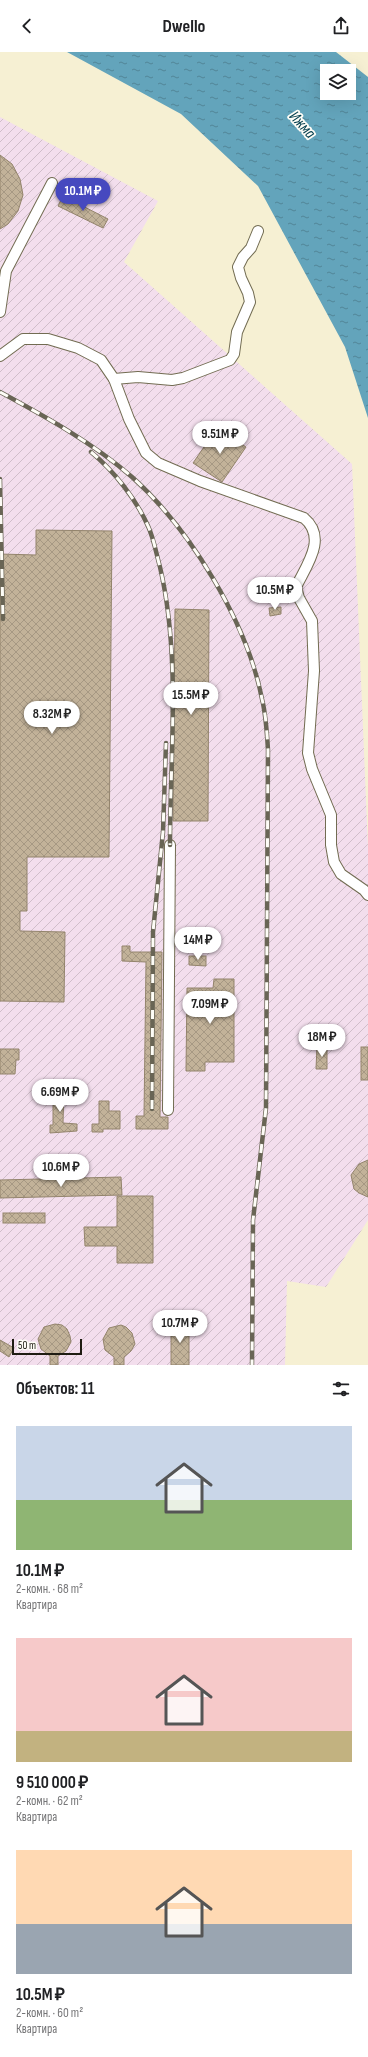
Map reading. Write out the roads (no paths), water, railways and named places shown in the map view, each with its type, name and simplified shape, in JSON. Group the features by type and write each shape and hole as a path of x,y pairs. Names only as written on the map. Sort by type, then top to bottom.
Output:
{"street":[{"path":"0,312 6,270 52,183"},
{"path":"114,379 138,377 172,380 183,378 230,360 234,354 237,332 250,302 238,267 243,258 252,248 258,231"},
{"path":"0,356 23,339 48,339 78,348 101,360 114,379 129,419 146,454 158,463 200,481 304,518 311,524 315,531 315,547 296,587 299,598 312,621 314,671 308,753 312,769 331,815 331,845 334,862 341,874 364,890 368,895"},
{"path":"168,1110 170,846"}],"water":[{"name":"Ижма","path":"67,52 336,52 351,64 320,64 320,100 356,100 356,68 368,77 368,418 345,347 258,186 181,114"}],"railway":[{"path":"0,392 52,421 101,453 132,477 154,498 195,550 230,609 244,639 262,699 267,731 268,750 266,1108 253,1220 252,1365"},
{"path":"91,452 108,468 131,496 150,531 160,567 166,601 172,671 173,706 170,845"},
{"path":"0,479 3,619"},
{"path":"152,1109 153,932 163,832 166,743"}]}
